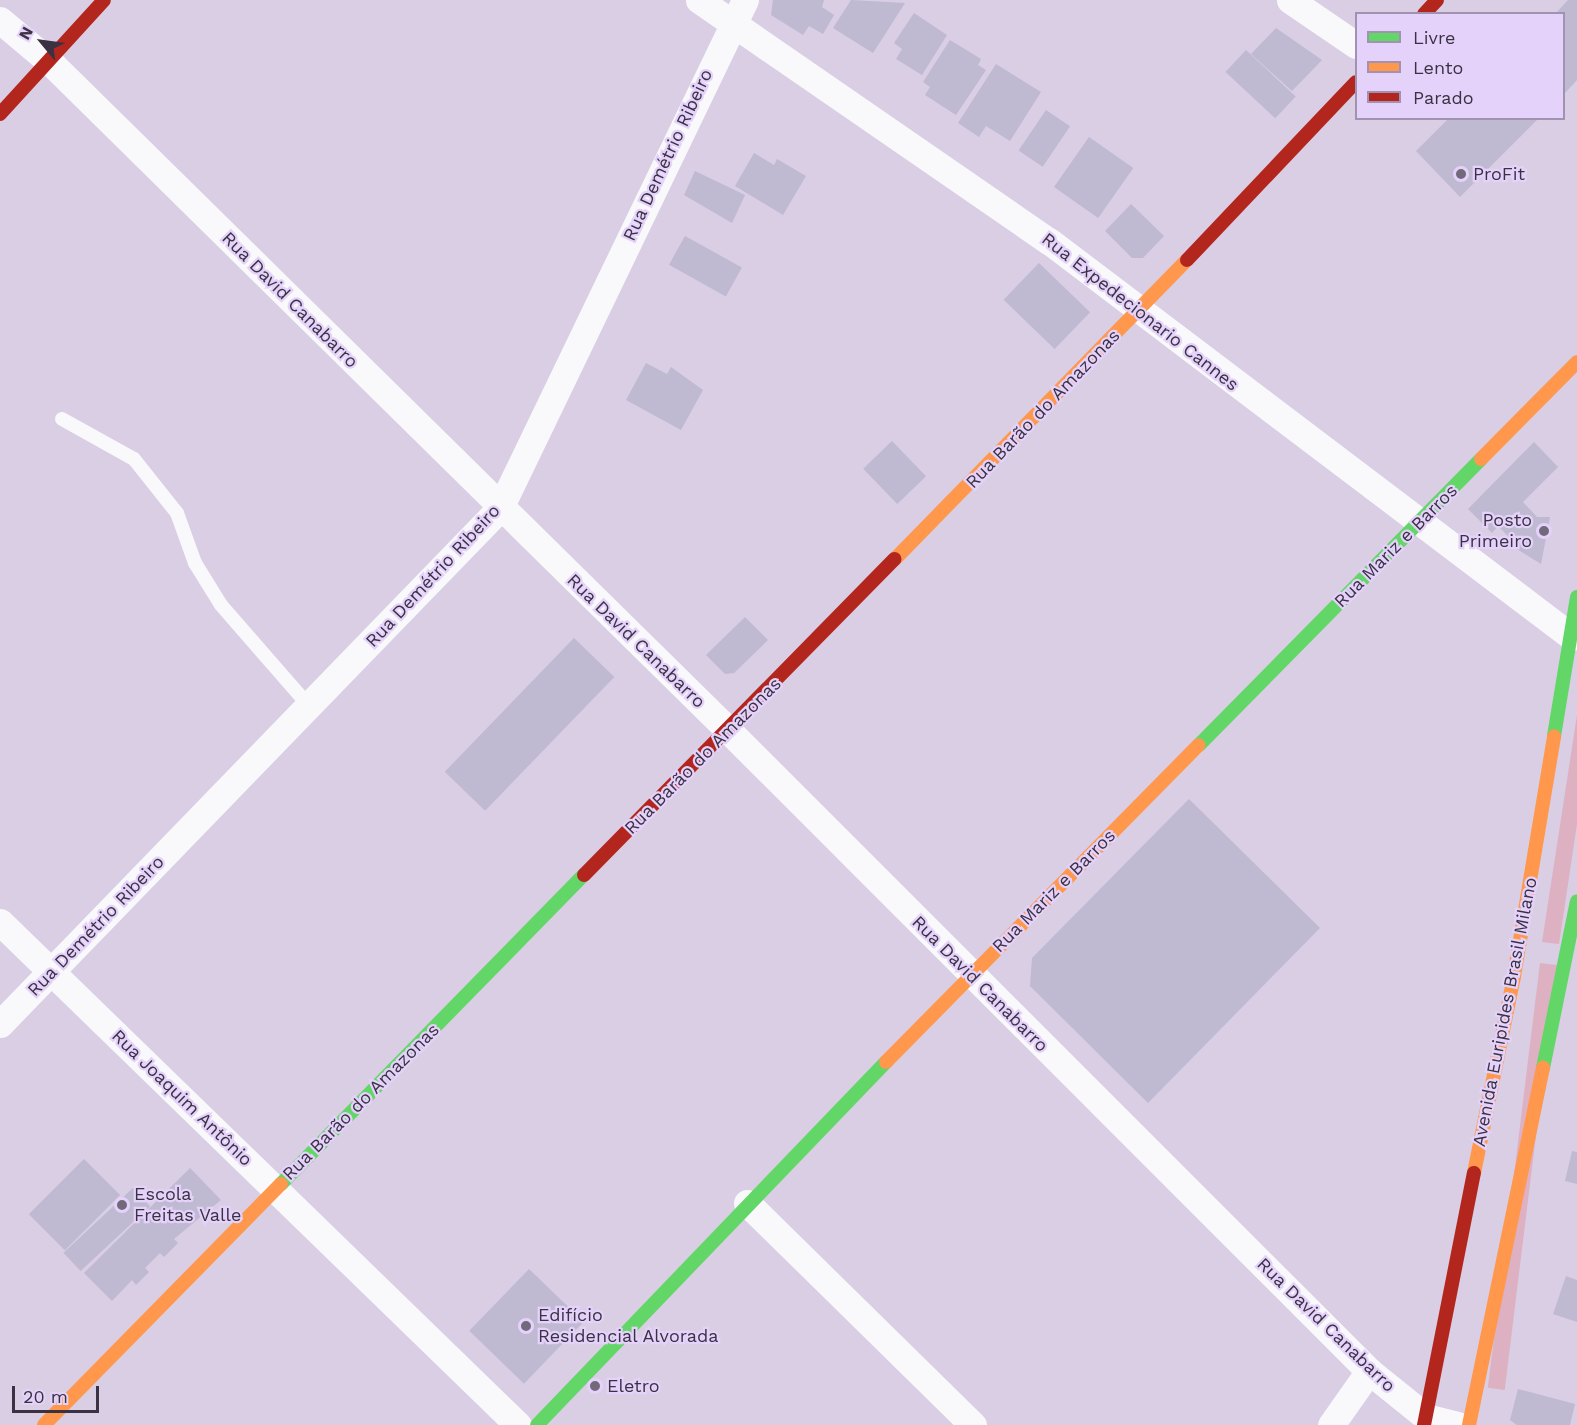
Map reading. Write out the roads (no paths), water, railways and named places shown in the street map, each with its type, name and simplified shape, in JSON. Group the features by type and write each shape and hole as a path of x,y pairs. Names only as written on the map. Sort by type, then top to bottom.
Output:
{"street":[{"path":"0,114 51,63 104,0"},
{"name":"Rua Expedecionario Cannes","path":"699,0 738,11 1049,241 1138,312 1572,638"},
{"path":"1290,0 1355,44"},
{"path":"1426,12 1437,0"},
{"name":"Rua Demétrio Ribeiro","path":"0,1024 500,508 738,11"},
{"name":"Rua David Canabarro","path":"0,20 51,63 500,508 728,730 1369,1371 1425,1421 1458,1425"},
{"name":"Rua Barão do Amazonas","path":"44,1425 1138,312 1355,83"},
{"name":"Rua Mariz e Barros","path":"537,1425 747,1203 1577,362"},
{"name":"Avenida Euripides Brasil Milano","path":"1425,1421 1514,976 1577,597"},
{"path":"1469,1425 1577,901"},
{"name":"Rua Joaquim Antônio","path":"0,922 518,1425"},
{"path":"747,1203 973,1425"},
{"path":"1331,1425 1369,1371"}],"lane":[{"path":"62,419 134,459 177,513 195,563 221,605 309,706"}],"place":[{"name":"ProFit","path":"1461,174"},
{"name":"Posto Primeiro","path":"1544,531"},
{"name":"Escola Freitas Valle","path":"122,1205"},
{"name":"Edifício Residencial Alvorada","path":"526,1326"},
{"name":"Eletro","path":"595,1386"}]}
